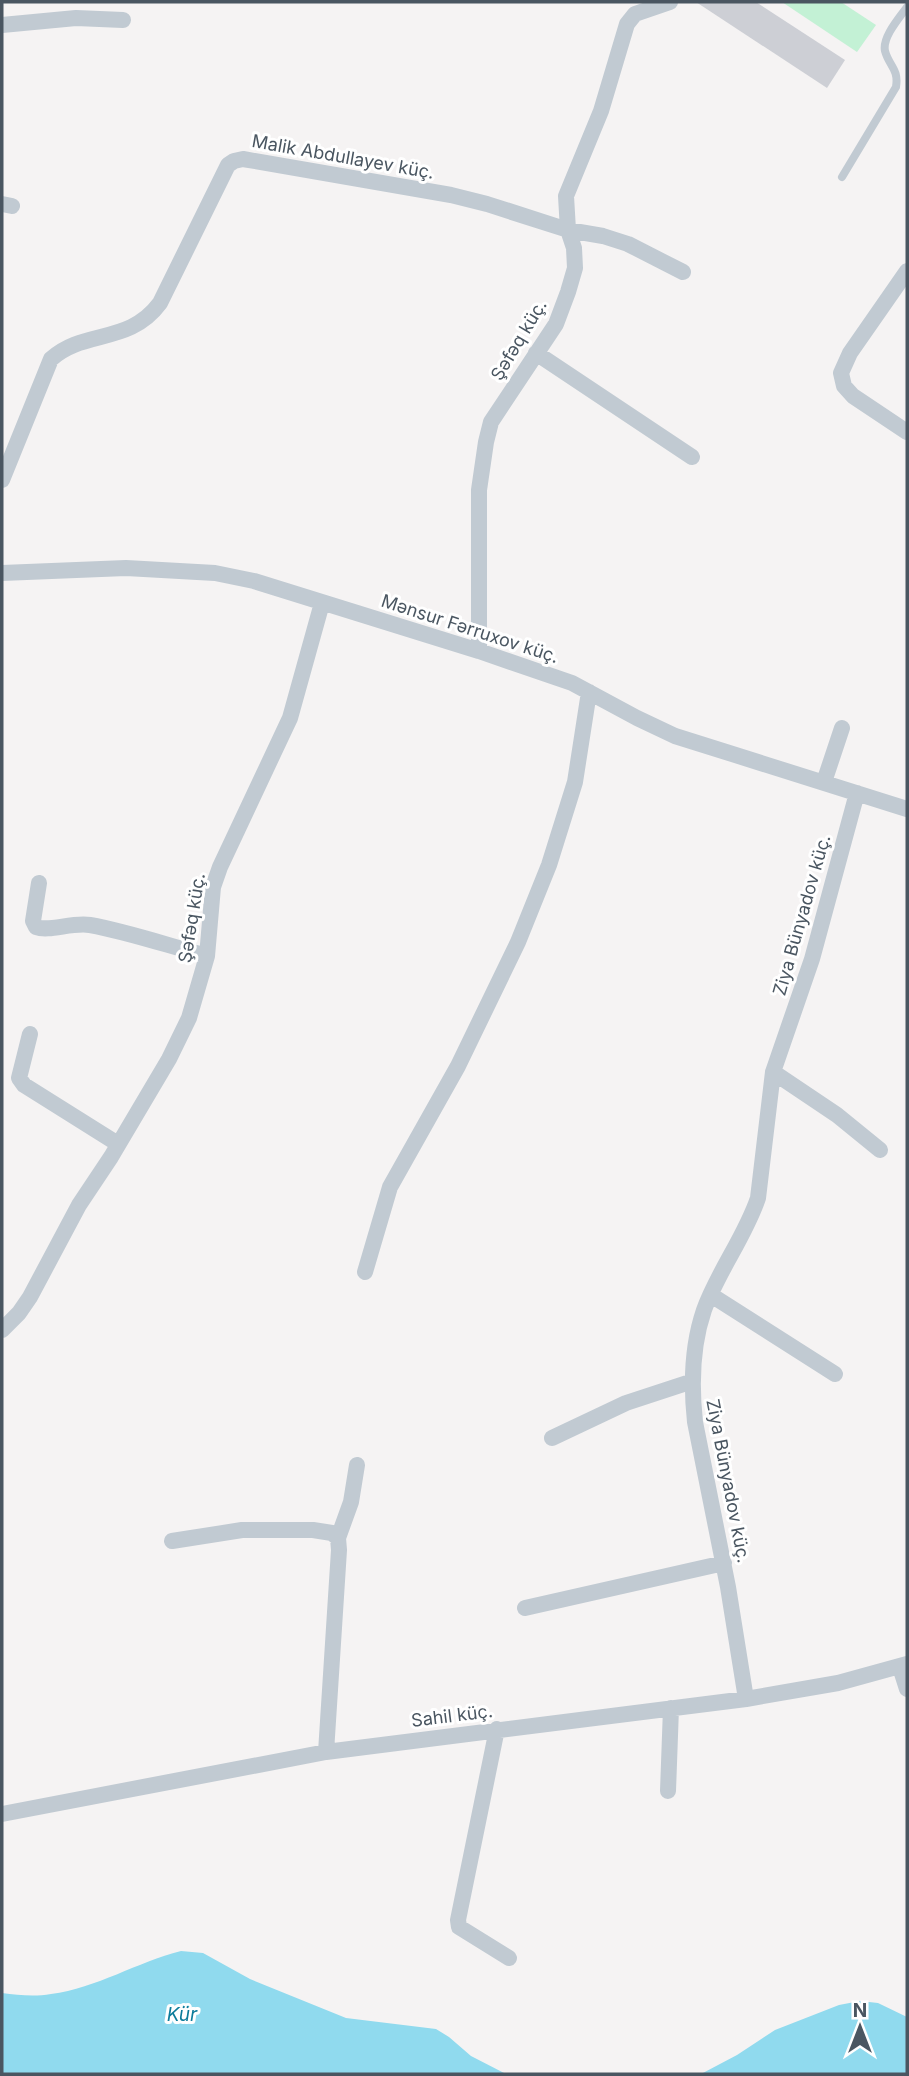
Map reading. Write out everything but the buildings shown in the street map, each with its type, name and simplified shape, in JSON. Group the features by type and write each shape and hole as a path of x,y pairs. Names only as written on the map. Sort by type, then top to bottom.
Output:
{"street":[{"name":"Şəfəq küç.","path":"479,651 480,490 491,422 556,324 572,280 575,268 574,248 568,230 566,196 601,111 627,24 635,15 670,2"},
{"path":"2,25 76,18 123,20"},
{"name":"Malik Abdullayev küç.","path":"2,480 51,359 62,348 135,327 150,317 160,303 228,166 234,161 243,159 451,195 568,230 603,236 628,244 683,272"},
{"path":"907,271 850,353 841,373 844,386 853,396 907,432"},
{"path":"536,353 692,457"},
{"name":"Mənsur Fərruxov küç.","path":"2,573 126,568 215,573 254,581 572,683 675,736 907,809"},
{"name":"Şəfəq küç.","path":"2,1330 30,1297 79,1205 169,1059 189,1018 207,956 213,887 290,718 322,603"},
{"path":"365,1272 390,1187 458,1066 518,942 549,864 575,782 589,692"},
{"path":"824,782 842,728"},
{"name":"Ziya Bünyadov küç.","path":"746,1699 724,1563 695,1422 692,1381 700,1326 711,1295 752,1216 758,1198 773,1072 812,959 857,793"},
{"path":"39,883 33,921 36,927 42,929 67,924 89,925 207,956"},
{"path":"30,1034 19,1078 24,1085 118,1144"},
{"path":"773,1072 837,1115 880,1150"},
{"path":"711,1295 835,1374"},
{"path":"552,1438 626,1403 692,1381"},
{"path":"326,1752 338,1538 351,1502 357,1465"},
{"path":"172,1541 242,1530 313,1530 332,1533 338,1538"},
{"path":"525,1608 724,1563"},
{"path":"904,1665 907,1689"},
{"name":"Sahil küç.","path":"2,1814 326,1752 746,1699 838,1683 904,1665"},
{"path":"668,1791 671,1708"},
{"path":"497,1729 458,1920 459,1927 468,1935 509,1958"}],"lane":[{"path":"842,177 896,87 897,77 884,49 887,38 907,7"}],"green space":[{"path":"782,2 841,2 876,25 857,52"}],"water":[{"name":"Kür","path":"181,1951 203,1953 250,1979 346,2018 436,2029 471,2056 506,2074 2,2074 2,1993 38,1995 68,1991"},
{"path":"860,2001 878,2003 907,2017 907,2074 701,2074 775,2030 839,2005"}]}
